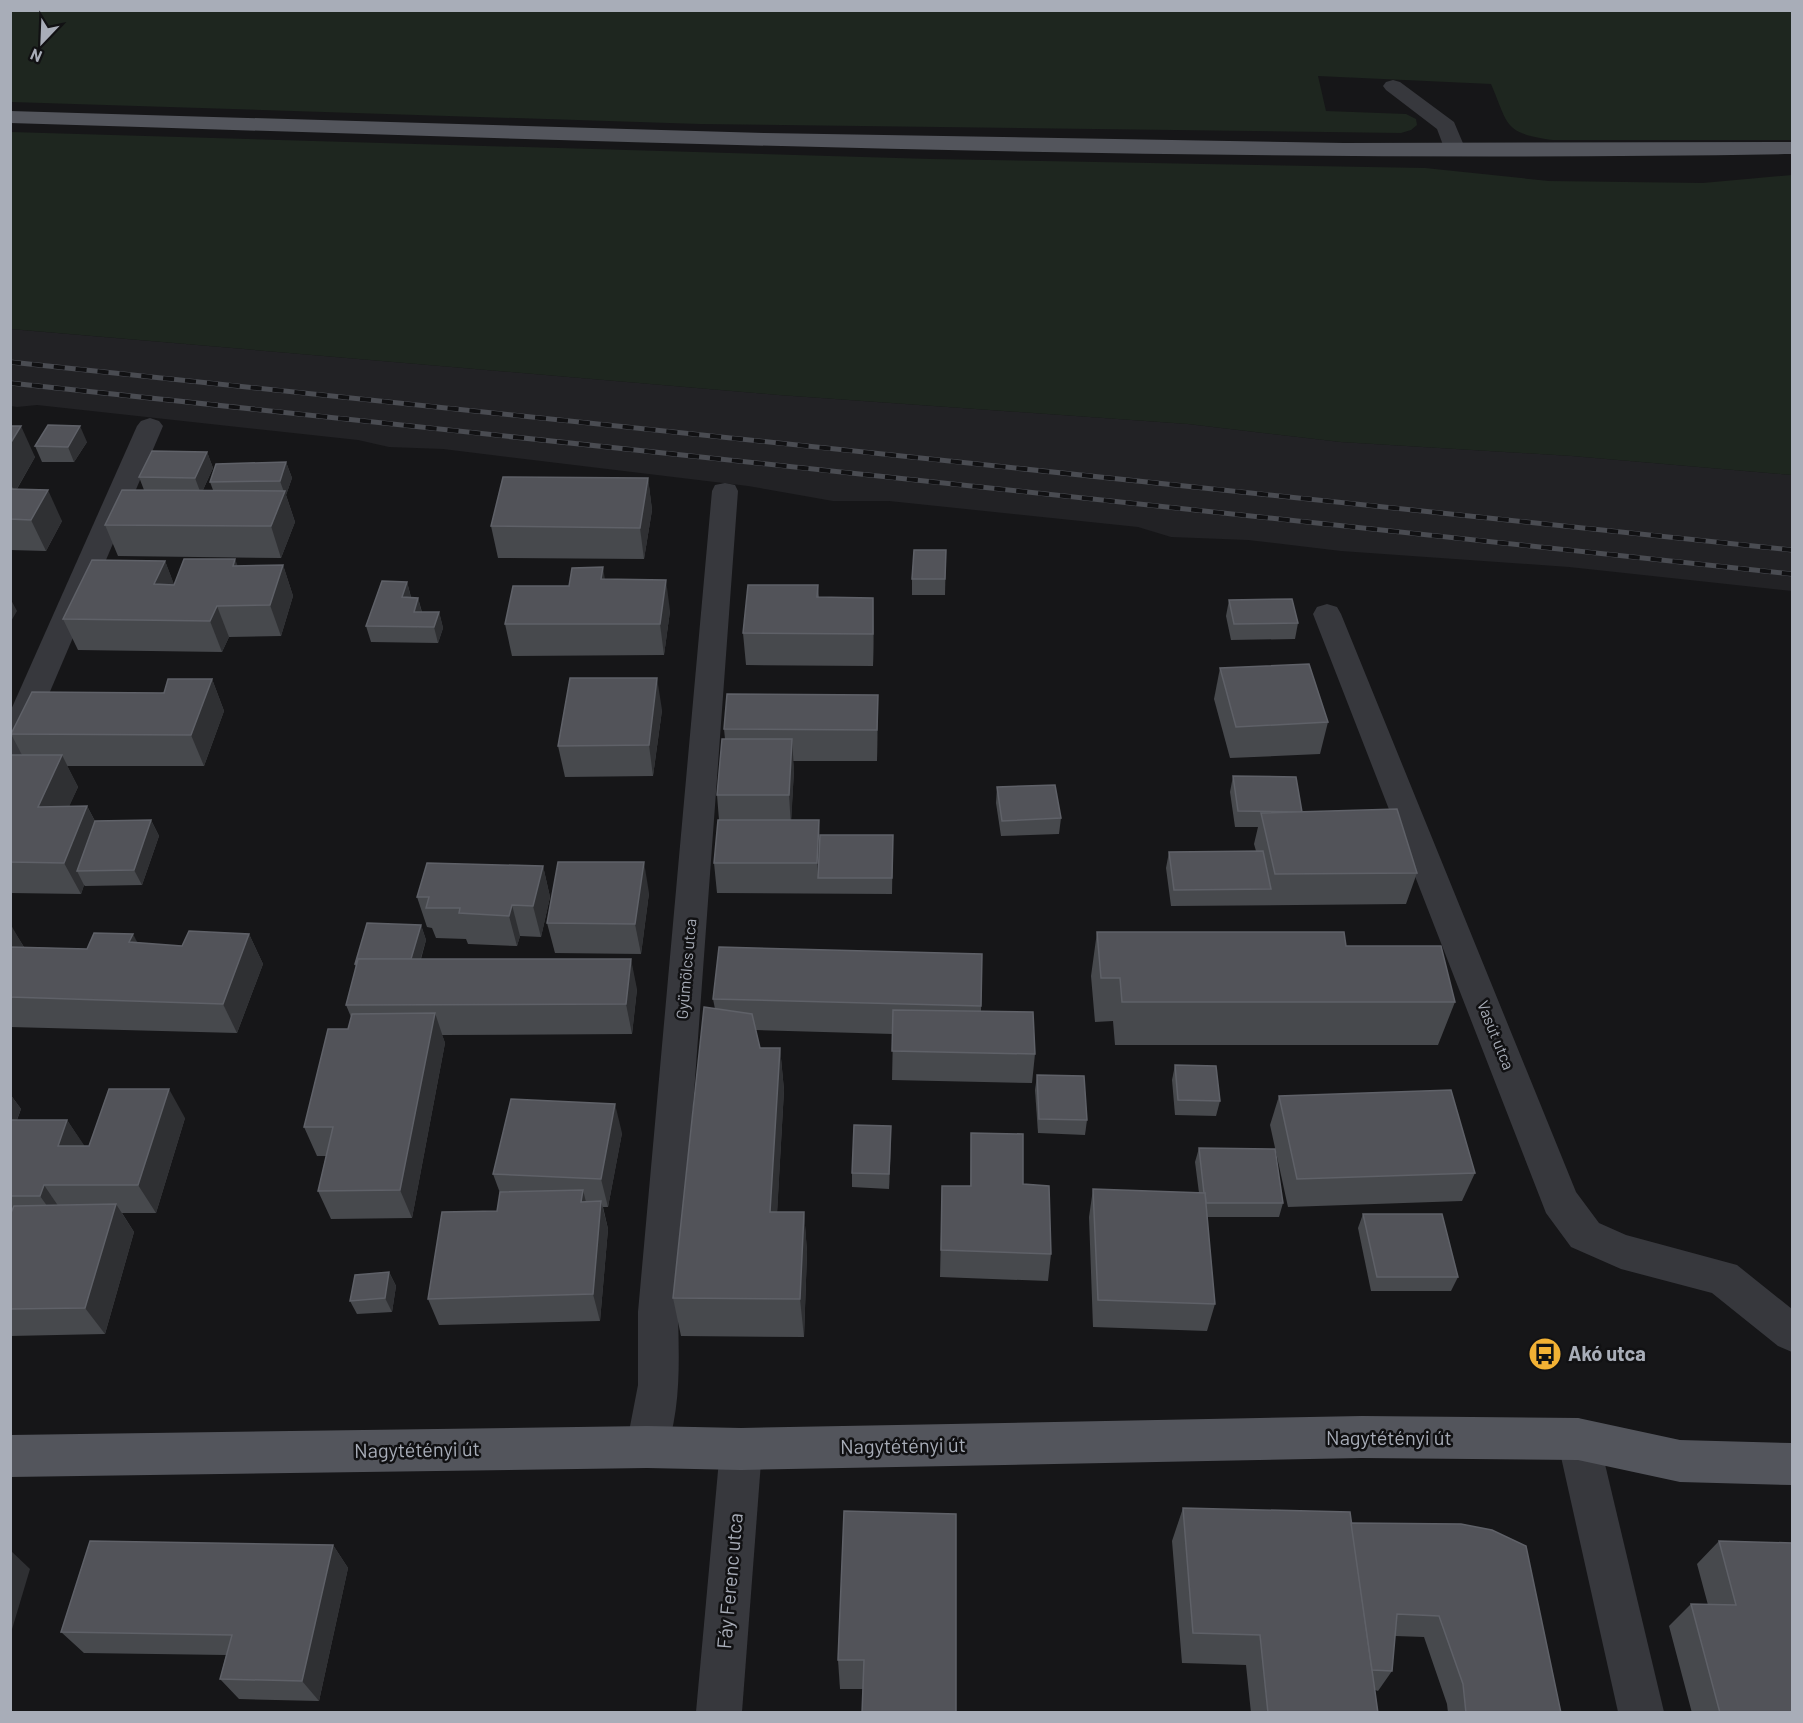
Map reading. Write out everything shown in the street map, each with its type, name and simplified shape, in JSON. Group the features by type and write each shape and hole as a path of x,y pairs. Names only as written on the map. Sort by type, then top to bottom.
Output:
{"main road":[{"path":"10,117 765,139 1454,148 1792,148"},
{"name":"Nagytétényi út","path":"10,1456 647,1447 741,1449 1362,1437 1578,1439 1680,1461 1792,1464"}],"street":[{"path":"1393,86 1447,126 1454,148"},
{"path":"10,748 150,426"},
{"name":"Gyümölcs utca","path":"647,1447 656,1412 659,1385 658,1312 725,491"},
{"name":"Vasút utca","path":"1327,614 1539,1142 1560,1202 1585,1235 1621,1251 1723,1278 1792,1334"},
{"path":"1578,1439 1641,1713"},
{"name":"Fáy Ferenc utca","path":"719,1713 741,1449"}],"shaded area":[{"path":"11,10 1792,11 1792,140 1553,140 1525,134 1510,125 1491,84 1318,76 1326,111 1406,114 1416,119 1417,125 1401,133 700,124 11,102"},
{"path":"11,132 931,159 1425,168 1549,181 1703,183 1792,175 1792,475 1572,456 1341,442 1188,424 779,395 11,329"},
{"path":"10,329 779,395 1188,424 1341,442 1572,456 1792,475 1792,591 1569,567 1341,551 1248,540 1171,537 1138,527 889,501 833,501 748,486 443,449 389,447 358,440 37,405 17,407 11,406"}],"building":[{"path":"48,425 80,426 68,447 35,446"},
{"path":"10,426 21,426 10,444"},
{"path":"152,451 207,452 195,478 139,477"},
{"path":"286,462 280,481 210,482 216,464"},
{"path":"503,477 648,478 640,528 491,526"},
{"path":"10,489 48,490 31,520 10,519"},
{"path":"122,490 285,491 271,526 105,525"},
{"path":"914,550 946,550 945,579 912,579"},
{"path":"184,559 235,559 233,566 283,565 270,605 217,606 210,621 63,619 92,560 165,561 154,584 174,585"},
{"path":"603,567 601,579 666,580 660,624 505,624 513,586 569,586 572,568"},
{"path":"382,581 407,582 402,597 418,598 414,612 439,612 434,627 366,626"},
{"path":"748,585 818,585 817,597 873,598 873,634 743,633"},
{"path":"1292,599 1298,623 1234,624 1229,600"},
{"path":"1309,664 1328,722 1236,727 1220,668"},
{"path":"570,678 657,678 649,745 558,746"},
{"path":"168,679 212,679 191,735 11,734 32,692 164,693"},
{"path":"727,694 878,695 877,730 724,729"},
{"path":"722,739 792,739 789,795 717,795"},
{"path":"10,755 62,755 38,807 87,806 64,863 10,862"},
{"path":"1233,776 1296,777 1302,812 1238,811"},
{"path":"1055,785 1061,818 1002,821 997,787"},
{"path":"1397,809 1417,873 1275,874 1261,813"},
{"path":"151,820 134,870 77,871 95,821"},
{"path":"718,820 819,820 817,863 714,863"},
{"path":"820,835 893,835 892,878 818,878"},
{"path":"1263,851 1271,889 1174,890 1169,852"},
{"path":"558,862 644,862 635,924 547,923"},
{"path":"427,863 543,866 533,906 512,905 509,916 459,913 460,908 426,908 429,897 417,897"},
{"path":"367,923 421,925 411,959 358,959 355,964"},
{"path":"189,931 249,934 223,1004 10,997 10,947 87,949 94,933 133,934 129,942 182,946"},
{"path":"1097,932 1344,932 1346,946 1441,946 1455,1002 1122,1002 1120,978 1101,978"},
{"path":"719,947 982,954 981,1006 713,999"},
{"path":"358,959 631,959 626,1004 346,1005"},
{"path":"704,1007 752,1014 760,1048 780,1048 770,1212 804,1212 800,1299 673,1298"},
{"path":"893,1010 1033,1012 1035,1054 892,1051"},
{"path":"435,1013 400,1190 318,1191 333,1127 304,1127 328,1029 348,1029 352,1014"},
{"path":"1175,1065 1216,1066 1220,1101 1178,1100"},
{"path":"1037,1075 1084,1076 1087,1120 1039,1119"},
{"path":"109,1089 169,1089 138,1185 44,1185 40,1196 10,1196 10,1120 67,1120 58,1146 89,1146"},
{"path":"1451,1090 1475,1173 1297,1179 1279,1096"},
{"path":"511,1099 615,1104 601,1179 493,1174"},
{"path":"854,1125 891,1126 889,1174 852,1173"},
{"path":"971,1133 1023,1134 1023,1184 1049,1186 1051,1254 941,1250 942,1186 971,1186"},
{"path":"1199,1148 1275,1149 1283,1203 1206,1203"},
{"path":"1093,1189 1205,1193 1215,1304 1098,1300"},
{"path":"583,1190 581,1202 601,1201 593,1294 428,1299 442,1212 497,1211 500,1192"},
{"path":"116,1204 85,1308 10,1309 10,1215 14,1206"},
{"path":"1363,1214 1442,1214 1458,1277 1377,1277"},
{"path":"389,1272 385,1298 350,1301 355,1275"},
{"path":"1183,1508 1350,1512 1378,1713 1268,1713 1260,1635 1193,1633"},
{"path":"844,1511 956,1514 956,1713 862,1713 864,1660 838,1660"},
{"path":"1351,1523 1461,1524 1492,1530 1526,1546 1561,1713 1466,1713 1463,1684 1439,1616 1397,1614 1392,1671 1372,1670"},
{"path":"90,1541 333,1545 302,1681 220,1679 232,1635 61,1632"},
{"path":"1719,1541 1792,1543 1792,1713 1720,1713 1691,1604 1736,1605"}],"railway":[{"path":"10,362 1792,550"},
{"path":"10,383 1792,574"}],"place":[{"name":"Akó utca","path":"1545,1354"}]}
